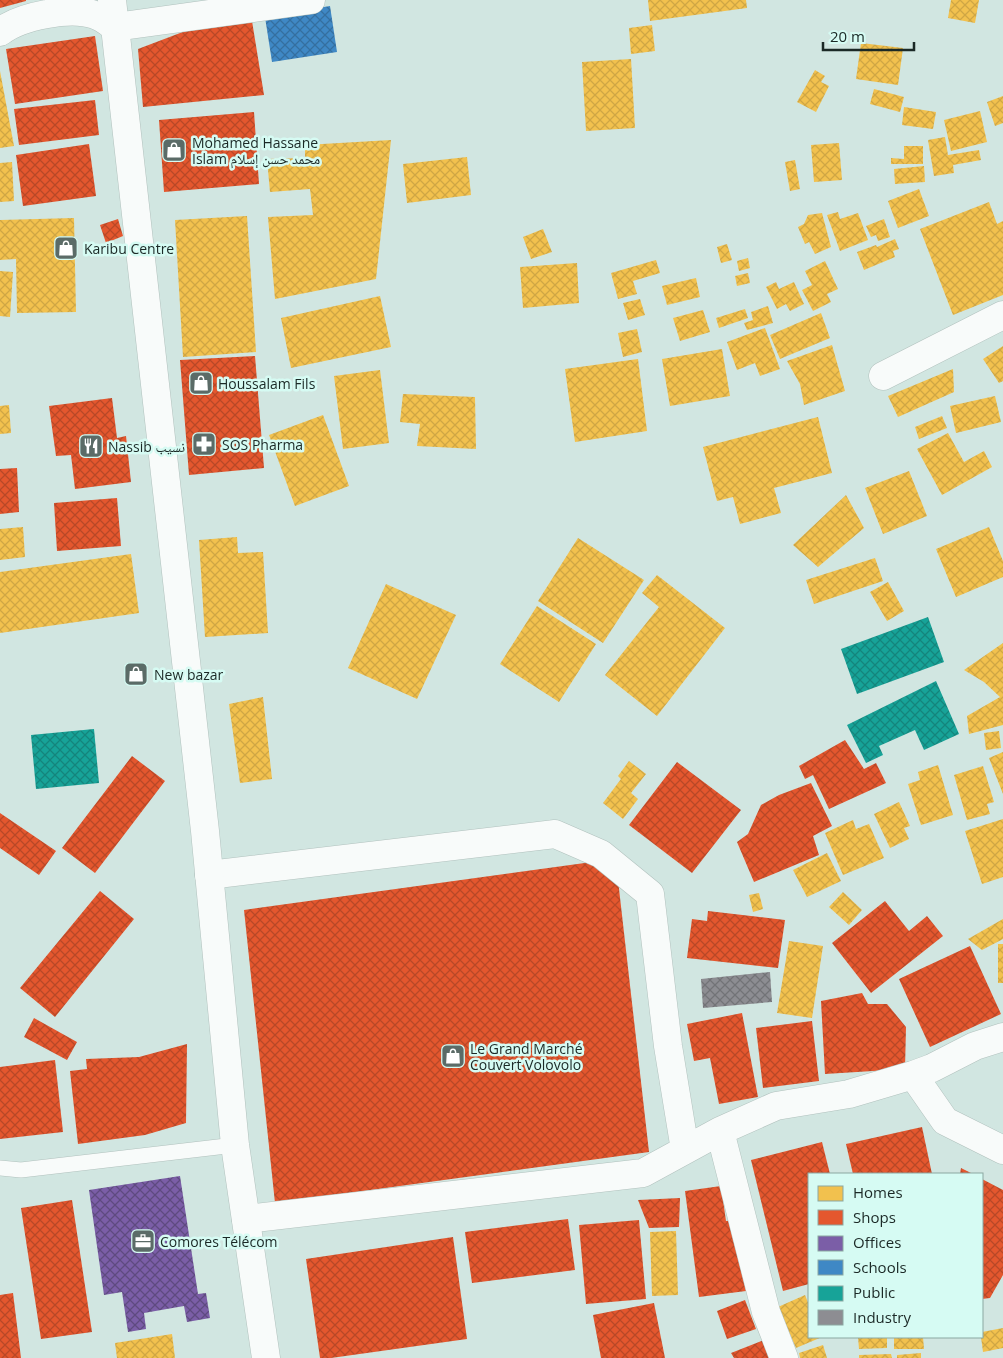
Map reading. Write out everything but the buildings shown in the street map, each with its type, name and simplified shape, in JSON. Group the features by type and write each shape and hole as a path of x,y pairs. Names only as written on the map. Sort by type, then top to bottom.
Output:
{"street":[{"path":"112,0 209,875 235,1145 266,1358"},
{"path":"0,32 7,27 43,14 71,11 95,15 116,27 312,0"},
{"path":"883,376 1003,315"},
{"path":"209,875 555,834 600,854 650,894 668,1046 686,1150"},
{"path":"246,1219 643,1173 720,1131 776,1106 849,1094 913,1075 932,1068 975,1046 1003,1037"},
{"path":"913,1075 945,1121 1003,1150"},
{"path":"720,1131 766,1312 784,1358"}],"lane":[{"path":"0,1168 22,1170 235,1145"}],"place":[{"name":"Mohamed Hassane Islam محمد حسن إسلام","path":"174,150"},
{"name":"Karibu Centre","path":"66,248"},
{"name":"Houssalam Fils","path":"201,383"},
{"name":"SOS Pharma","path":"204,444"},
{"name":"Nassib نسيب","path":"91,446"},
{"name":"New bazar","path":"136,674"},
{"name":"Le Grand Marché Couvert Volovolo","path":"453,1056"},
{"name":"Comores Télécom","path":"143,1241"}]}
